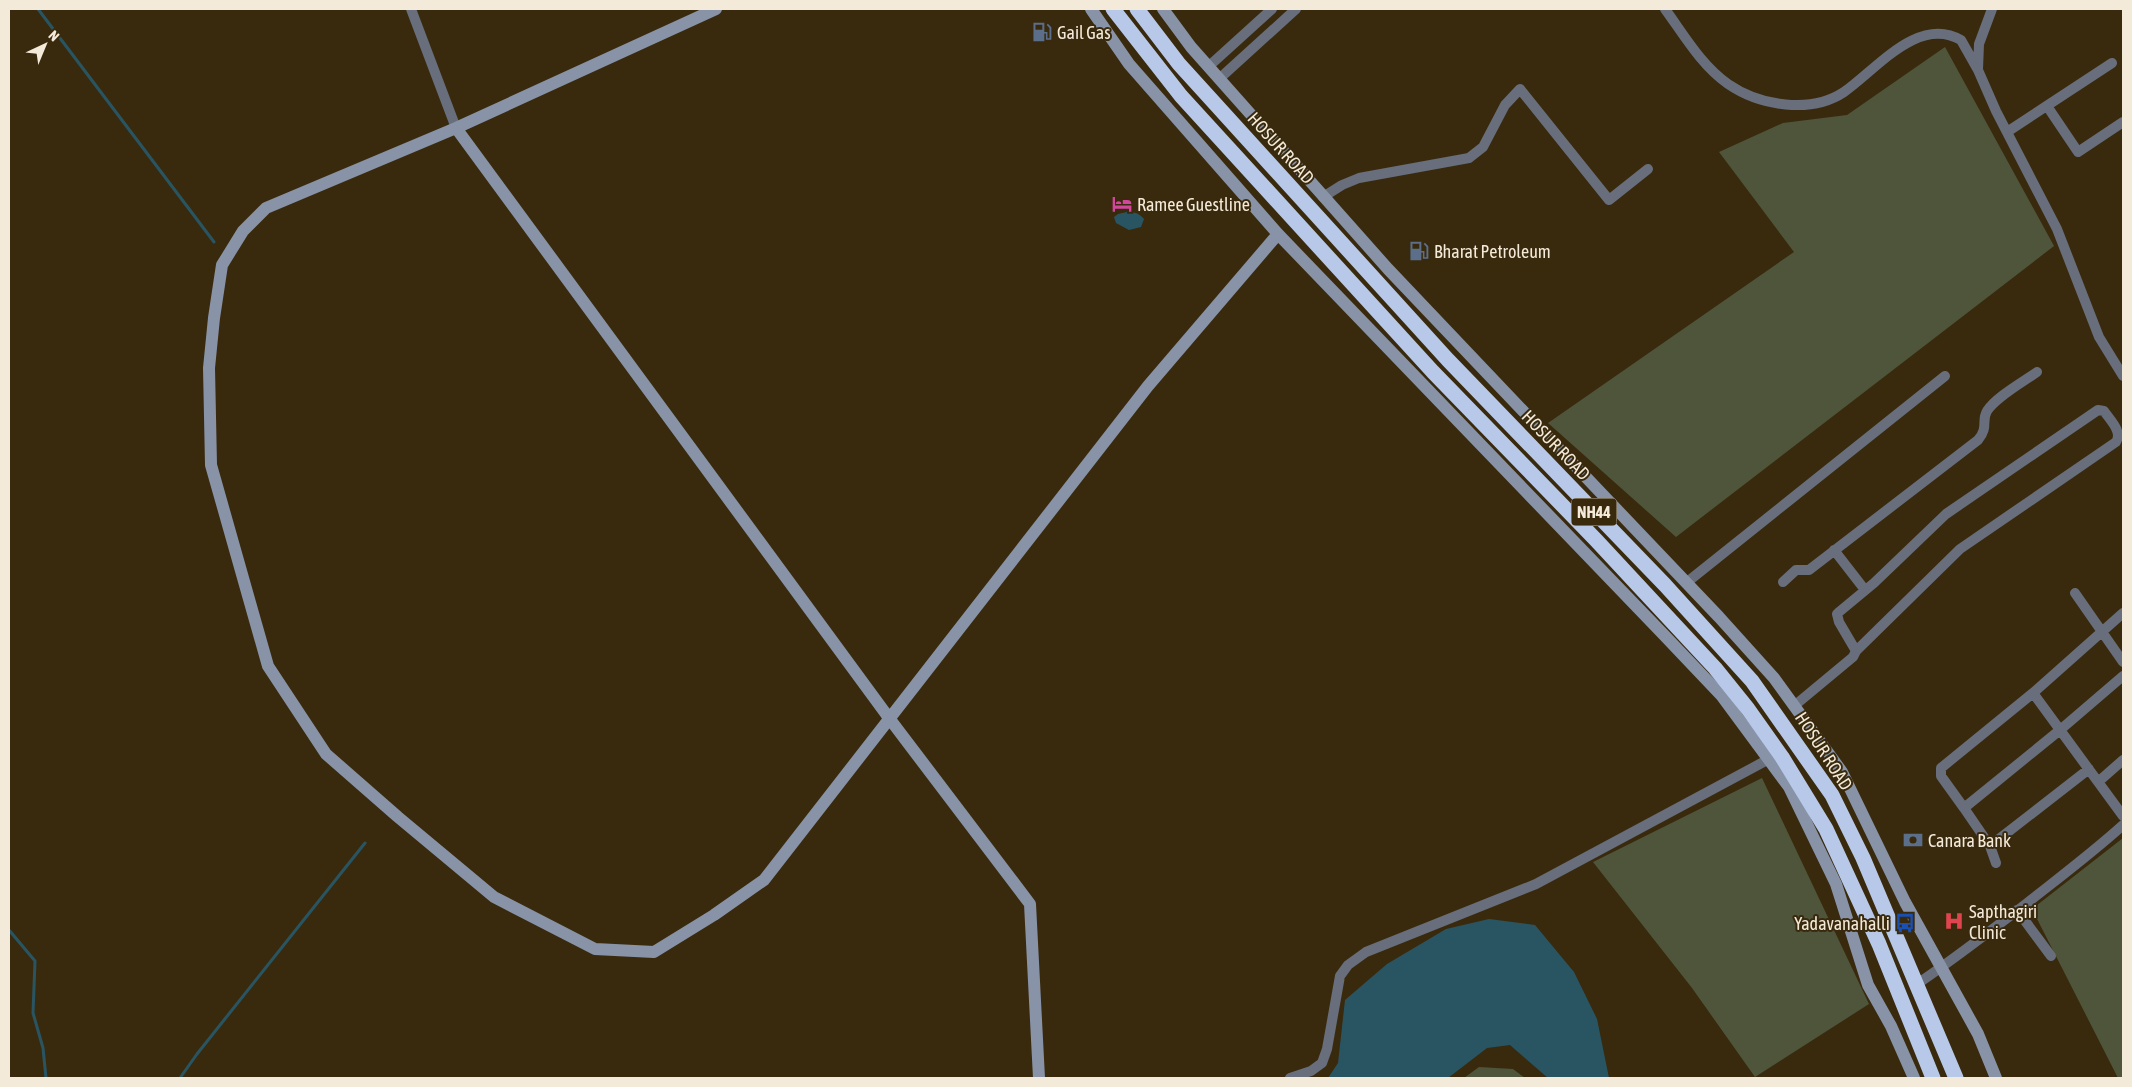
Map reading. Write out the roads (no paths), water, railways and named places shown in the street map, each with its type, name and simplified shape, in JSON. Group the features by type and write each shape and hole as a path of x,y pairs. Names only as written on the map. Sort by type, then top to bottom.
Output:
{"highway":[{"name":"NH44","path":"1113,9 1181,96 1427,365 1596,540 1687,648 1748,709 1782,757 1826,829 1879,944 1933,1078"},
{"name":"HOSUR ROAD","path":"1137,9 1180,64 1448,360 1665,585 1752,681 1832,795 1863,858 1956,1078"}],"street":[{"path":"411,9 456,128 889,718 1030,904 1039,1078"},
{"path":"716,9 456,128 266,208 243,231 222,265 214,318 209,368 211,465 268,666 326,754 398,818 494,896 595,949 654,952 764,880 1148,386 1278,234"},
{"path":"1091,9 1129,64 1278,234 1687,648 1789,787 1836,884 1868,985 1891,1026 1914,1078"},
{"path":"1163,9 1208,67 1323,197 1499,388 1686,583 1774,678 1842,772 1905,902 1978,1034 1996,1078"},
{"path":"1208,67 1272,9"},
{"path":"1219,79 1296,9"},
{"path":"1665,9 1698,56 1728,84 1756,99 1790,105 1826,101 1843,92 1891,54 1917,37 1944,34 1962,40 2057,229 2099,337 2123,376"},
{"path":"1978,70 1979,44 1992,9"},
{"path":"2007,132 2112,63"},
{"path":"1323,197 1342,185 1359,178 1469,158 1483,147 1505,105 1520,89 1609,200 1648,169"},
{"path":"2047,106 2078,152 2123,122"},
{"path":"1784,582 1796,570 1809,570 1978,440 1985,432 1986,413 1992,405 2037,372"},
{"path":"1686,583 1945,376"},
{"path":"1794,706 1853,657 1856,651 1960,549 2116,442 2119,432 2104,411 2098,410 1946,514 1837,614 1839,622 1856,651"},
{"path":"1834,550 1865,590"},
{"path":"2075,594 2123,662"},
{"path":"1996,863 1990,846 1941,776 1941,768 2033,693 2123,613"},
{"path":"1964,808 2123,676"},
{"path":"2033,693 2123,816"},
{"path":"1290,1078 1311,1072 1322,1063 1327,1049 1340,976 1348,965 1366,952 1536,884 1769,759"},
{"path":"2098,782 2123,760"},
{"path":"1990,846 2089,769"},
{"path":"1917,984 1941,968 2087,856 2123,825"},
{"path":"2017,910 2052,956"}],"water":[{"path":"1127,212 1137,213 1144,219 1141,227 1129,230 1116,223 1114,217"},
{"path":"1489,919 1535,925 1574,972 1597,1019 1609,1078 1548,1078 1510,1045 1487,1048 1448,1078 1328,1078 1338,1063 1345,1000 1387,964 1446,929"}],"waterway":[{"path":"38,9 214,242"},
{"path":"180,1078 365,843"},
{"path":"9,930 35,961 33,1013 43,1048 46,1078"}],"place":[{"name":"Gail Gas","path":"1042,32"},
{"name":"Ramee Guestline","path":"1122,204"},
{"name":"Bharat Petroleum","path":"1419,251"},
{"name":"Canara Bank","path":"1913,840"},
{"name":"Sapthagiri Clinic","path":"1954,921"},
{"name":"Yadavanahalli","path":"1905,923"}]}
